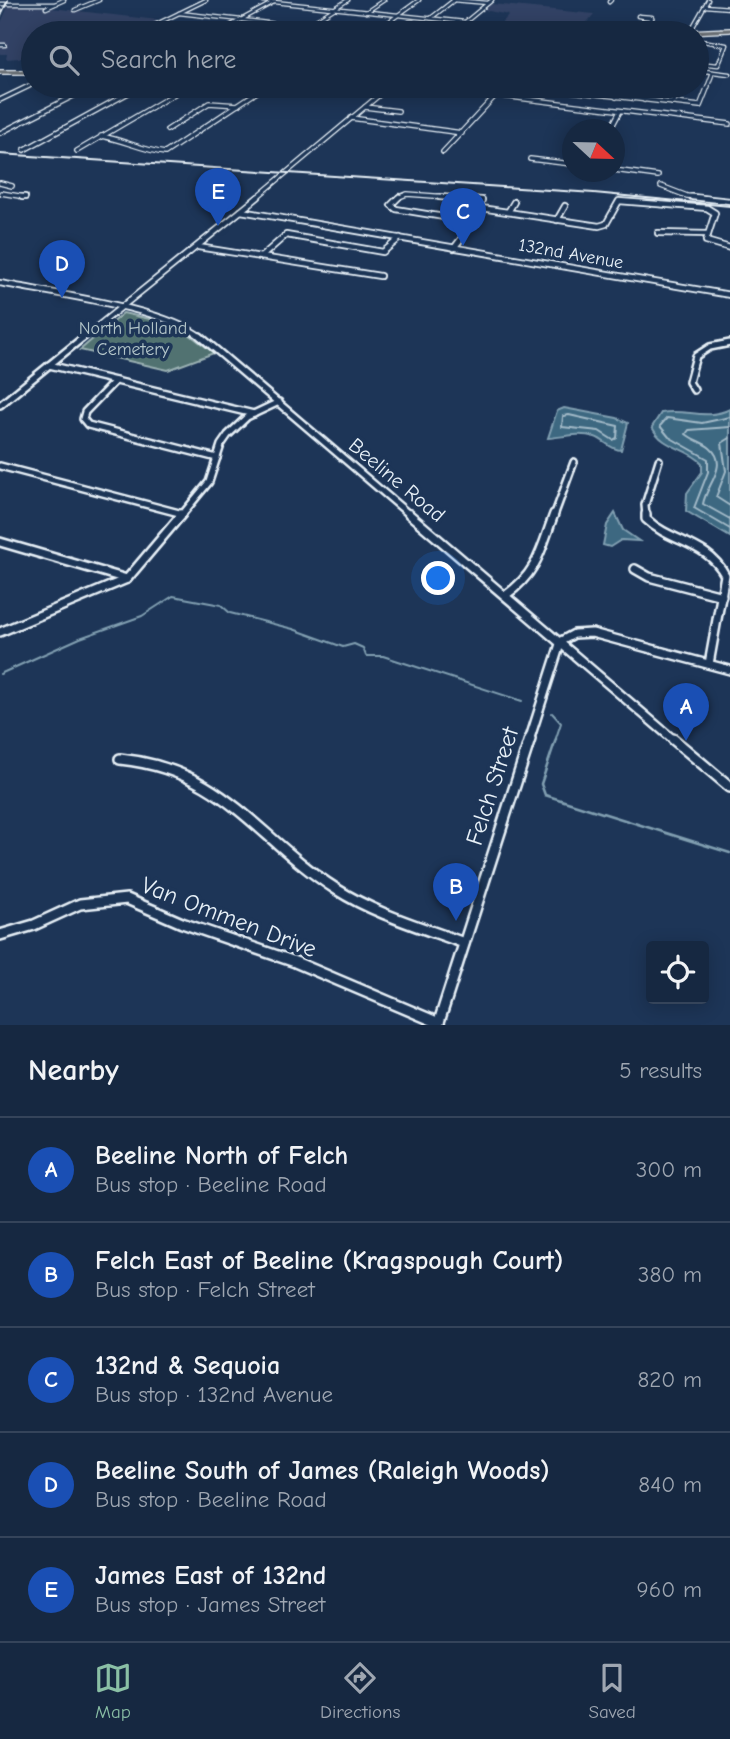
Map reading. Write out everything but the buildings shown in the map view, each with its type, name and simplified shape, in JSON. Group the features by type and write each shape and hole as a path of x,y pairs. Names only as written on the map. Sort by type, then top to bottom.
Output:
{"main road":[{"path":"709,31 730,30"},
{"path":"0,72 21,72"}],"street":[{"path":"46,8 64,0"},
{"path":"75,10 99,0"},
{"path":"163,21 206,0"},
{"path":"256,0 457,21"},
{"path":"304,5 313,0"},
{"path":"314,21 348,0"},
{"path":"366,12 384,0"},
{"path":"390,21 419,0"},
{"path":"431,18 454,0 488,3"},
{"path":"467,21 492,0"},
{"path":"696,21 708,0"},
{"path":"0,4 41,1 54,4"},
{"path":"240,20 275,1"},
{"path":"705,6 730,8"},
{"path":"179,13 249,21"},
{"path":"709,64 719,64 726,45 713,31"},
{"path":"709,42 722,42"},
{"path":"0,45 5,45"},
{"path":"709,72 729,74"},
{"path":"709,82 713,72"},
{"path":"0,100 21,90"},
{"path":"0,133 69,98"},
{"path":"24,150 119,98"},
{"path":"77,150 167,98"},
{"path":"101,136 127,140 142,150 165,153 248,98"},
{"path":"0,405 198,247 376,98"},
{"path":"443,152 493,98"},
{"path":"521,98 730,124"},
{"path":"615,119 624,98"},
{"path":"631,98 699,106 702,98"},
{"path":"672,103 674,98"},
{"path":"167,130 209,103 238,105"},
{"path":"365,107 398,111"},
{"path":"351,118 462,133"},
{"path":"530,159 562,163"},
{"path":"625,172 658,176"},
{"path":"0,183 12,186 1,194"},
{"path":"662,186 687,196 730,201"},
{"path":"1,194 25,197"},
{"path":"454,248 474,222 481,208 480,199 401,195 391,207 474,222"},
{"path":"481,208 602,226 619,201 712,209 715,213 708,234 708,244 730,248"},
{"path":"508,212 514,202"},
{"path":"557,220 565,206"},
{"name":"132nd Avenue","path":"241,211 730,295"},
{"path":"658,233 708,234"},
{"path":"261,257 286,235 383,252 400,238"},
{"path":"198,247 380,276"},
{"name":"Beeline Road","path":"0,283 166,318 191,329 730,786"},
{"path":"694,390 690,382 696,356 710,347 730,343"},
{"path":"49,365 254,414"},
{"path":"115,381 85,412 84,422 96,428 217,458"},
{"path":"0,632 127,579 209,482 228,435 254,414 279,402"},
{"path":"659,460 645,505 646,519 653,526 699,546 714,558 724,575 709,664"},
{"path":"506,594 526,581 532,572 575,462"},
{"path":"0,466 183,513"},
{"path":"0,542 127,579"},
{"path":"635,569 649,577 722,596"},
{"path":"561,641 574,634 592,633 730,670"},
{"name":"Felch Street","path":"439,1024 561,641"},
{"path":"120,759 148,762 217,790 335,889 388,916 464,943"},
{"name":"Van Ommen Drive","path":"0,935 34,925 80,904 127,899 182,923 295,962 439,1024"}],"shaded area":[{"path":"39,3 33,6 158,20 21,21 21,58 6,59 7,54 0,54 0,25 9,4"},
{"path":"491,4 594,14 588,21 504,21 509,15 484,10"}],"green space":[{"name":"North Holland Cemetery","path":"123,313 177,325 214,353 168,370 80,350"}],"water":[{"path":"564,408 617,418 628,423 621,450 599,438 589,436 548,438 557,411"},
{"path":"730,409 730,537 686,511 687,493 702,472 702,463 662,440 652,427 661,413 712,414"},
{"path":"615,513 623,530 639,541 621,540 610,547 603,545 607,525"}],"waterway":[{"path":"0,674 80,638 142,616 173,596 221,605 230,613 293,629 343,647 354,644 363,648 366,656 383,656 522,701"},
{"path":"552,713 561,723 555,741"},
{"path":"556,739 541,784 545,795 730,853"}],"railway":[{"path":"0,17 8,0"},
{"path":"0,154 594,193 730,206"}],"place":[{"name":"James East of 132nd","path":"218,226"},
{"name":"132nd & Sequoia","path":"463,246"},
{"name":"Beeline South of James (Raleigh Woods)","path":"62,298"},
{"name":"Beeline North of Felch","path":"686,741"},
{"name":"Felch East of Beeline (Kragspough Court)","path":"456,921"}]}
